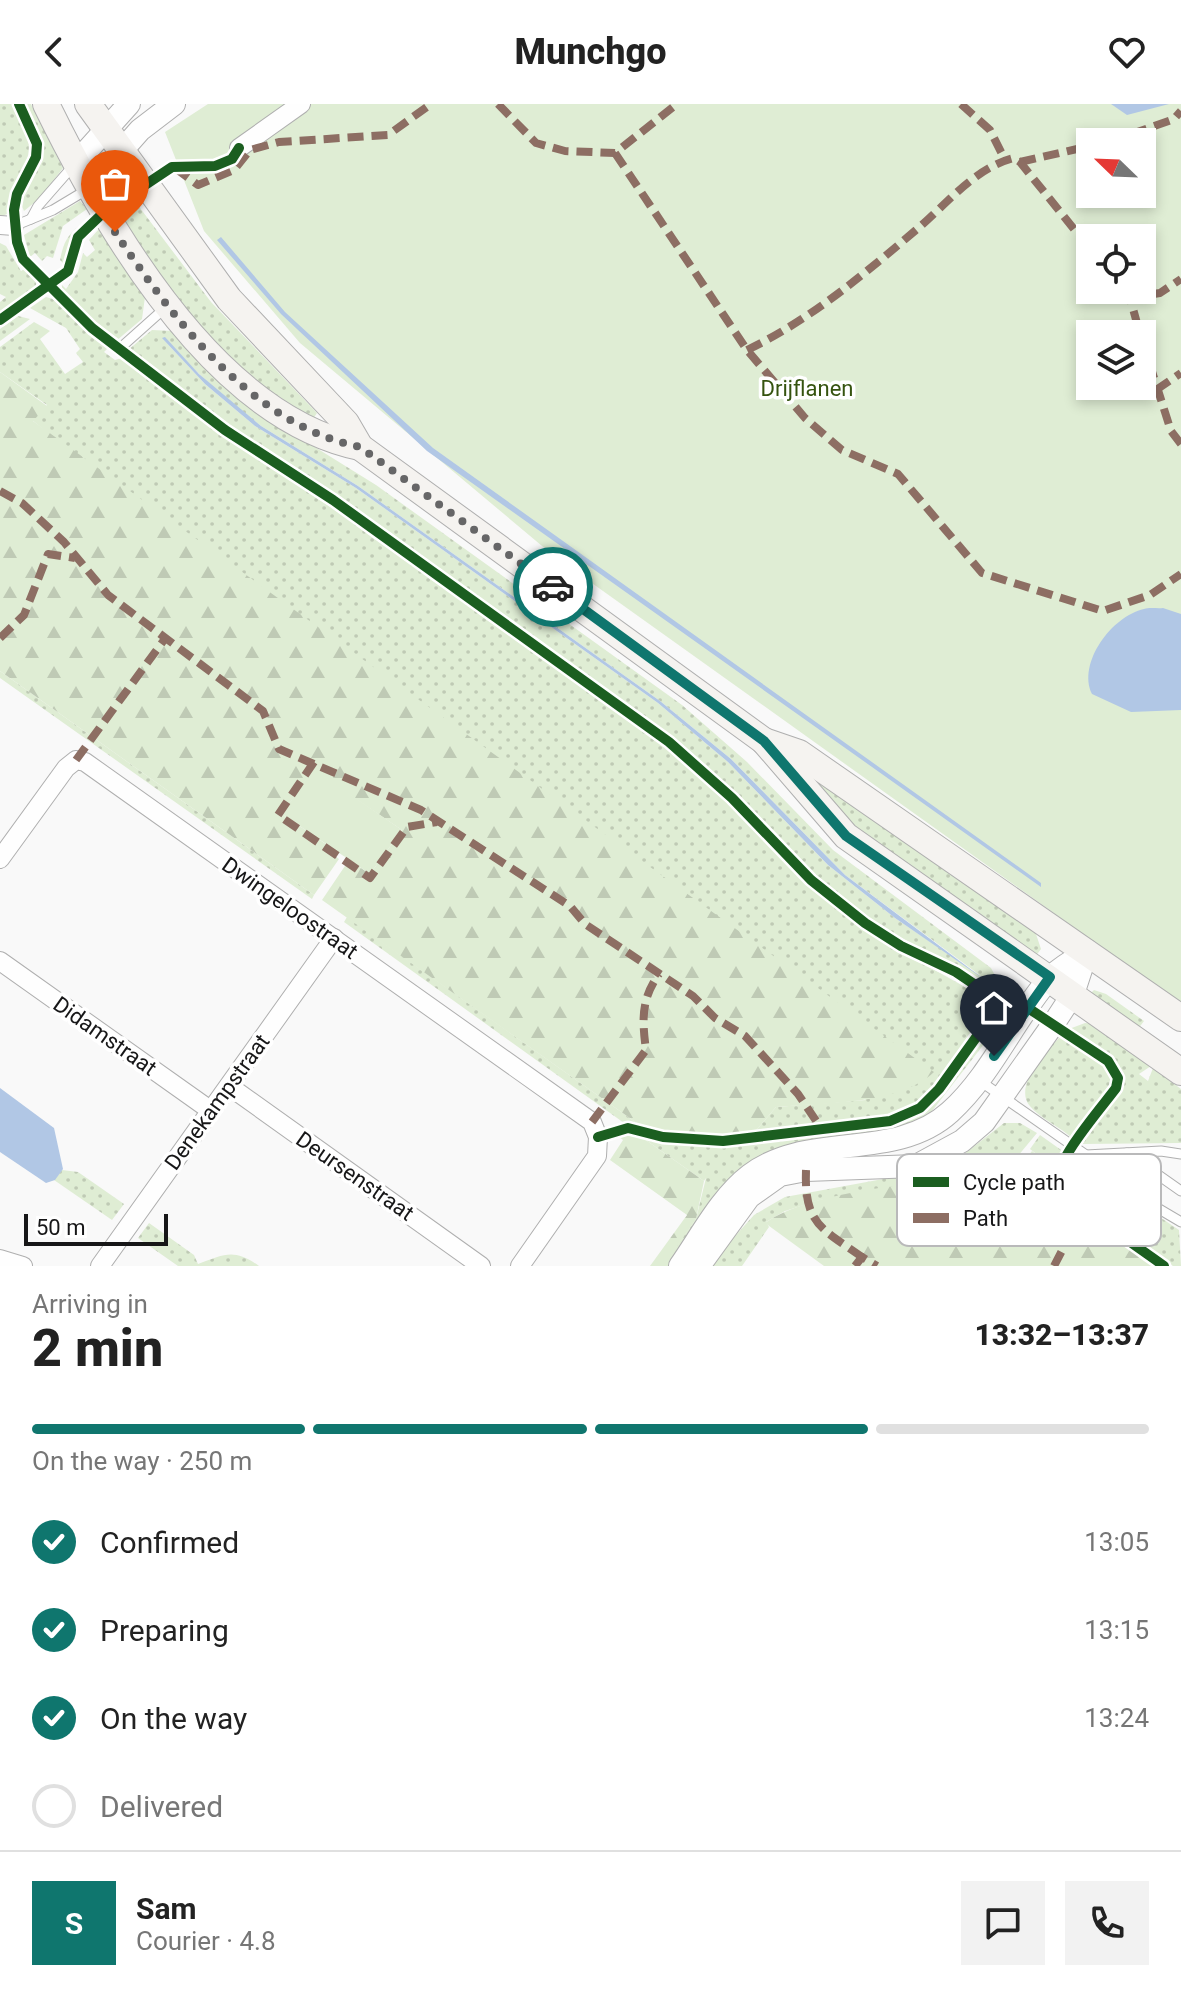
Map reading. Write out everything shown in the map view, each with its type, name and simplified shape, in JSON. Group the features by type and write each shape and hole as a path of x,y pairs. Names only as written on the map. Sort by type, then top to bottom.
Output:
{"main road":[{"path":"46,104 88,189 168,306 228,372 286,417 332,441 360,447"},
{"path":"88,104 229,299 346,423 360,447 764,741 846,836 1181,1072"},
{"path":"764,741 799,753 1178,1016"},
{"path":"1147,1048 1156,1026 1178,1016"}],"street":[{"path":"75,164 129,104"},
{"path":"88,189 140,130 174,104"},
{"path":"239,148 301,104"},
{"name":"Dwingeloostraat","path":"0,859 66,768 76,760 85,762 592,1122 598,1137 597,1156 520,1266"},
{"name":"Denekampstraat","path":"100,1266 334,938"},
{"path":"680,1266 725,1201 752,1174 771,1162 805,1153 890,1141 919,1132 949,1113 1050,977 1087,951"},
{"path":"938,1154 962,1141 984,1122 1004,1097 1073,994 1087,951"},
{"name":"Didamstraat","path":"0,961 210,1110"},
{"name":"Deursenstraat","path":"229,1086 481,1266"},
{"path":"699,1266 737,1212 761,1185 780,1175 806,1170 897,1167"},
{"path":"0,1259 23,1266"}],"lane":[{"path":"15,223 75,164"},
{"path":"15,223 88,189"},
{"path":"118,350 168,306"},
{"path":"977,1079 1085,1154"},
{"path":"1106,1154 1181,1154"},
{"path":"1161,1177 1181,1191"},
{"path":"1161,1210 1181,1222"}],"green space":[{"path":"0,104 14,104 28,138 29,150 7,214 0,217"},
{"path":"26,104 31,104 63,168 40,198 24,211 21,203 24,189 41,152 39,133"},
{"name":"Drijflanen","path":"208,104 1181,104 1181,1004 554,556 300,343 204,231 165,132"},
{"path":"80,201 87,209 63,226 53,258 47,256 42,261 35,253 30,257 24,235"},
{"path":"137,204 211,302 317,413 313,419 252,379 177,303 121,216"},
{"path":"79,226 68,262 64,264 60,260 64,245"},
{"path":"99,229 145,297 142,319 116,341 62,290 62,285 66,289 78,272 83,253 87,257 95,250 89,240"},
{"path":"0,243 6,246 21,271 26,268 36,288 0,314 0,302 6,297 0,294"},
{"path":"46,297 53,299 108,348 104,352 115,360 122,358 216,431 373,535 662,742 721,794 798,874 872,935 983,997 987,1009 935,1087 903,1112 868,1122 808,1125 753,1134 776,1107 866,1100 32,420 47,405 0,372 0,347 34,322 50,331 40,339 65,374 83,362 76,353 80,349 66,328 30,308"},
{"path":"18,316 30,319 0,341 0,329"},
{"path":"152,330 173,331 281,426 376,485 682,705 747,762 833,850 991,968 1005,994 992,991 957,968 874,923 804,865 726,784 666,732 368,518 230,428 128,350","holes":["163,339 218,392 261,426 358,486 660,701 731,759 845,875 985,979 895,918 828,865 728,762 658,703 356,488 255,426 205,384"]},
{"path":"0,372 47,406 33,421 934,1072 919,1083 881,1097 776,1107 753,1134 702,1137 641,1126 322,900 349,860 370,874 402,830 313,770 282,814 333,849 330,853 339,859 314,895 0,671"},
{"path":"0,671 314,895 312,899 0,678"},
{"path":"788,756 1027,926 1036,934 1041,949 1035,957 844,820"},
{"path":"313,769 402,830 370,874 282,814"},
{"path":"347,917 641,1126 624,1123 344,922"},
{"path":"1094,990 1106,994 1144,1021 1138,1029 1091,993"},
{"path":"1005,1004 998,1026 932,1111 904,1128 783,1150 673,1266 662,1266 696,1219 706,1178 704,1181 640,1136 706,1144 862,1130 895,1124 911,1118 939,1096"},
{"path":"1085,1023 1096,1024 1151,1066 1139,1074 1148,1081 1153,1068 1181,1089 1181,1143 1082,1144 1122,1084 1115,1061 1069,1029"},
{"path":"1061,1036 1104,1066 1111,1076 1109,1089 1073,1139 1034,1110 1025,1097 1034,1068"},
{"path":"1004,1123 1020,1123 1037,1133 1020,1154 964,1154"},
{"path":"625,1132 640,1136 704,1181 696,1219 663,1266 650,1266 687,1215 610,1160 623,1140 618,1136"},
{"path":"1040,1135 1064,1152 1036,1154 1030,1149"},
{"path":"62,1170 78,1172 124,1204 112,1220 54,1180"},
{"path":"897,1176 897,1188 820,1200 785,1211 766,1222 769,1227 742,1266 708,1266 754,1215 785,1197"},
{"path":"897,1186 897,1246 1128,1246 1155,1266 824,1266 765,1223 812,1202"},
{"path":"1161,1218 1179,1230 1181,1266 1173,1266 1146,1246 1161,1246"},
{"path":"149,1223 194,1255 198,1264 229,1254 243,1257 259,1266 178,1266 138,1238"}],"water":[{"path":"1111,104 1169,104 1127,115"},
{"path":"221,237 285,312 433,448 1041,883 1041,887 427,451 281,314 217,240"},
{"path":"165,337 199,374 261,426 358,486 660,701 731,759 845,875 985,980 895,918 828,865 728,762 658,703 356,488 255,426 205,384 162,338"},
{"path":"1146,608 1163,608 1181,614 1181,710 1131,712 1092,694 1089,669 1100,642 1132,613"},
{"path":"0,1088 54,1128 63,1169 55,1180 46,1183 0,1152"}],"marked path":[{"path":"175,168 198,185 234,170 250,150 279,142 388,135 431,104"},
{"path":"498,104 536,143 565,151 615,153 677,104"},
{"path":"961,104 990,130 1005,160"},
{"path":"1149,128 1174,119 1181,111"},
{"path":"1020,162 1076,149"},
{"path":"615,153 747,350 805,418 842,450 898,474 982,573 1103,611 1150,595 1181,574"},
{"path":"747,350 793,325 835,296 916,230 961,188 1000,163 1014,158 1020,162 1076,232"},
{"path":"1156,294 1181,279"},
{"path":"1132,304 1136,320"},
{"path":"1156,390 1181,373"},
{"path":"1156,384 1171,431 1181,444"},
{"path":"0,491 22,503 64,542 108,595 263,711 279,749 421,810 570,906 585,924 693,996 715,1018 745,1036 798,1094 821,1128"},
{"path":"0,638 24,615 48,554 75,558"},
{"path":"76,760 164,640"},
{"path":"314,762 278,815 370,878 407,827 437,822"},
{"path":"592,1122 646,1050 644,1010 659,974"},
{"path":"806,1170 806,1188 812,1214 826,1231 862,1257"},
{"path":"1054,1266 1064,1246"},
{"path":"855,1266 862,1257 877,1266"}],"cycle path":[{"path":"19,104 37,144 36,157 17,194 14,210 17,242 23,259 92,328 225,430 333,500 669,742 732,798 811,880 865,923 901,946 956,972 996,999 1028,1008 1108,1061 1118,1078 1116,1088 1068,1154"},
{"path":"0,320 68,271 78,237 103,213 172,167 215,166 232,159 239,148"},
{"path":"598,1137 628,1128 663,1137 723,1141 890,1121 920,1108 939,1089 980,1032 996,999"},
{"path":"1136,1246 1164,1266"}],"way so far":[{"path":"115,232 168,306 228,372 286,417 332,441 360,447 553,587"}],"route":[{"path":"553,587 764,741 846,836 1050,977 994,1056"}]}
